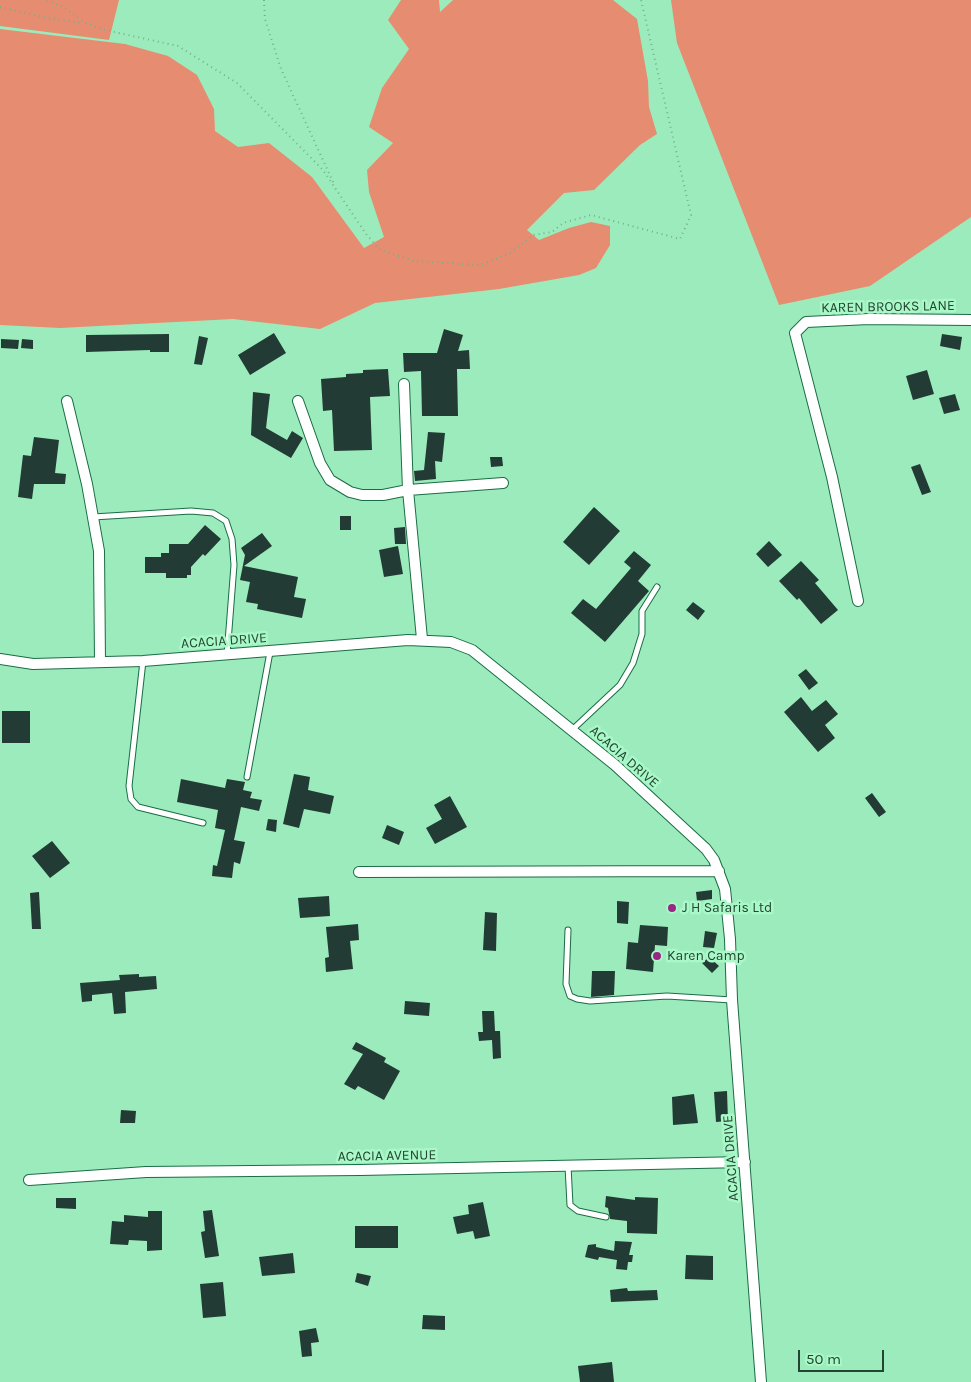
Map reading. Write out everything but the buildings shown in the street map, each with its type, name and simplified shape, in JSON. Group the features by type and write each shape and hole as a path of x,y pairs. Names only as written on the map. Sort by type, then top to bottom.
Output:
{"street":[{"name":"KAREN BROOKS LANE","path":"858,601 832,477 795,333 806,322 869,319 971,320"},
{"path":"404,384 408,490 422,639"},
{"path":"298,401 320,463 330,480 350,492 362,495 383,495 408,490 503,483"},
{"path":"67,402 99,551 100,662"},
{"name":"ACACIA DRIVE","path":"0,659 33,664 143,661 422,639 450,642 472,650 572,730 615,765 706,849 719,871 725,889 761,1382"},
{"path":"359,872 719,871"},
{"name":"ACACIA AVENUE","path":"29,1180 146,1172 746,1162"}],"lane":[{"path":"93,517 191,511 213,513 226,521 232,539 234,565 227,655"},
{"path":"572,730 620,685 633,663 642,634 642,611 657,587"},
{"path":"247,777 270,652"},
{"path":"143,661 129,786 131,799 138,807 203,823"},
{"path":"568,930 566,984 570,996 577,999 590,1001 667,996 732,1000"},
{"path":"568,1166 570,1205 578,1211 606,1216"}],"path":[{"path":"47,0 64,7 85,23"},
{"path":"264,0 265,19 281,69 338,191"},
{"path":"0,6 47,18 85,23 105,30 178,46 237,83 323,170 366,234 380,250 415,261 480,265 510,253 533,235 552,232 563,223 591,214 680,239 691,214 641,0"}],"shaded area":[{"path":"0,0 119,0 109,40 0,26"},
{"path":"401,0 439,0 440,12 453,0 613,0 637,19 648,81 649,107 657,134 640,145 594,190 564,193 527,230 539,240 569,228 591,222 610,226 610,245 596,268 579,275 499,289 375,303 320,329 233,319 60,328 0,325 0,29 125,44 168,56 197,75 214,109 215,131 238,147 269,143 312,177 364,248 384,237 369,192 367,170 393,143 369,127 382,88 409,49 388,20"},
{"path":"671,0 971,0 971,217 870,286 779,305 677,43"}],"place":[{"name":"J H Safaris Ltd","path":"672,908"},
{"name":"Karen Camp","path":"657,956"}]}
